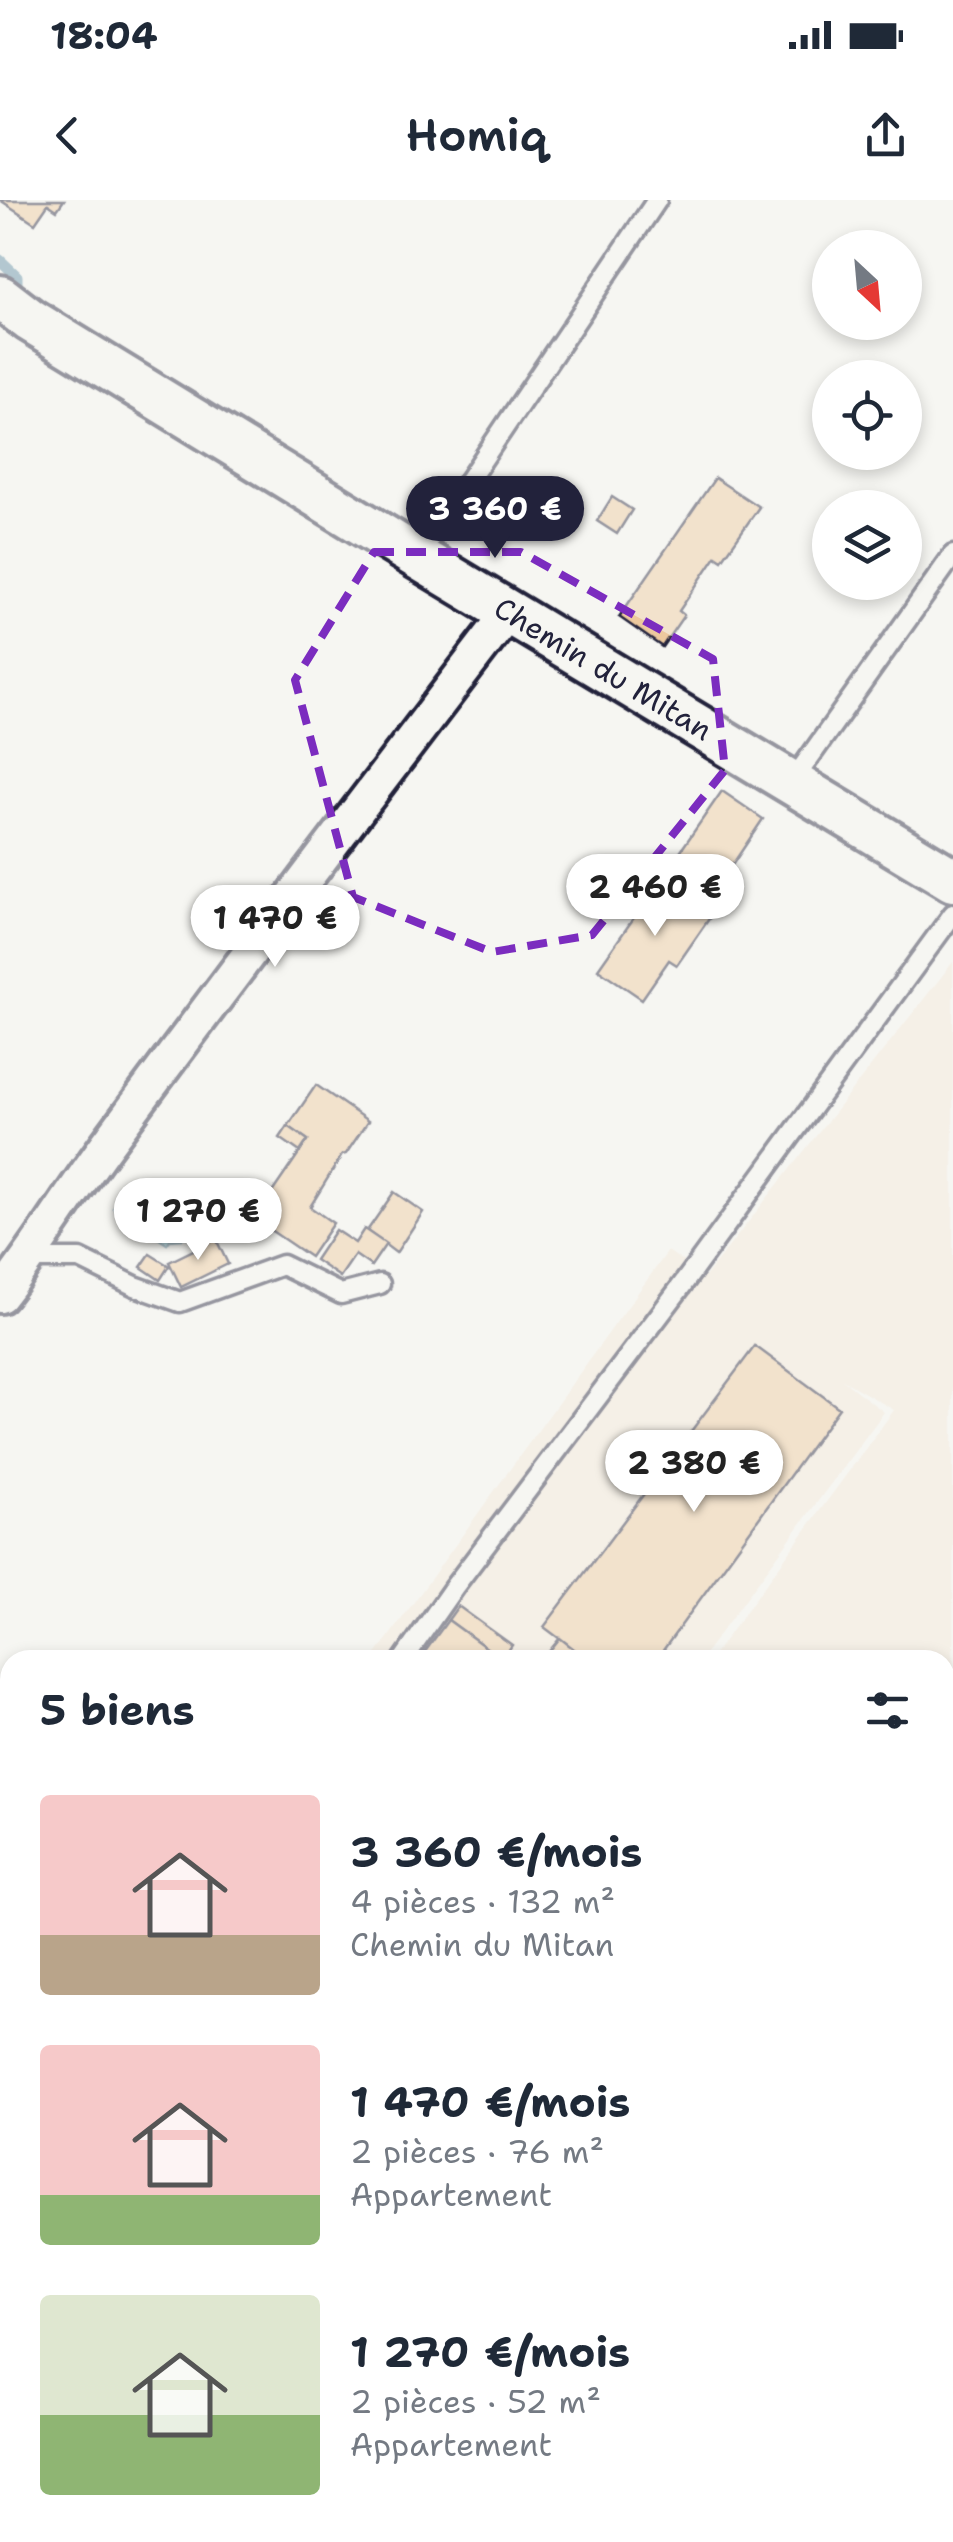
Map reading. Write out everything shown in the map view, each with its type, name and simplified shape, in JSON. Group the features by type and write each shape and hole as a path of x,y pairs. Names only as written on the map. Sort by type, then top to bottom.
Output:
{"street":[{"name":"Chemin du Mitan","path":"0,298 417,557 953,880"},
{"path":"0,1296 128,1116 509,612"}],"lane":[{"path":"417,557 656,200"},
{"path":"791,783 953,555"},
{"path":"410,1650 953,914"},
{"path":"28,1259 80,1259 135,1286 180,1302 282,1265 342,1294 380,1284"}],"highlighted area":[{"path":"374,552 521,552 713,659 725,770 592,935 492,952 353,897 295,680"}],"shaded area":[{"path":"953,962 953,1650 717,1650 894,1410 841,1379 884,1412 707,1650 379,1650 668,1251 705,1277"}],"water":[{"path":"131,1182 185,1217 182,1239 167,1244 113,1208"}],"building":[{"path":"0,200 64,200 57,210 48,204 35,223"},
{"path":"715,478 759,507 722,560 716,556 679,611 684,615 662,647 619,617"},
{"path":"612,497 632,510 617,534 597,521"},
{"path":"722,791 763,819 704,907 661,879"},
{"path":"661,879 713,913 677,965 669,960 642,999 598,969"},
{"path":"316,1085 368,1121 310,1207 333,1223 310,1257 254,1219 308,1140 288,1126"},
{"path":"288,1126 308,1140 300,1152 280,1138"},
{"path":"394,1192 423,1212 396,1253 367,1231"},
{"path":"364,1229 386,1244 371,1266 355,1255 340,1277 315,1260 335,1230 355,1243"},
{"path":"216,1239 228,1264 181,1287 169,1262"},
{"path":"150,1254 169,1266 160,1280 141,1267"},
{"path":"755,1346 839,1408 663,1650 575,1650 544,1627"},
{"path":"458,1606 512,1645 509,1650 489,1650 448,1620"},
{"path":"448,1620 489,1650 426,1650"},
{"path":"560,1638 575,1650 550,1650"}],"waterway":[{"path":"0,260 17,276 17,284"}]}
